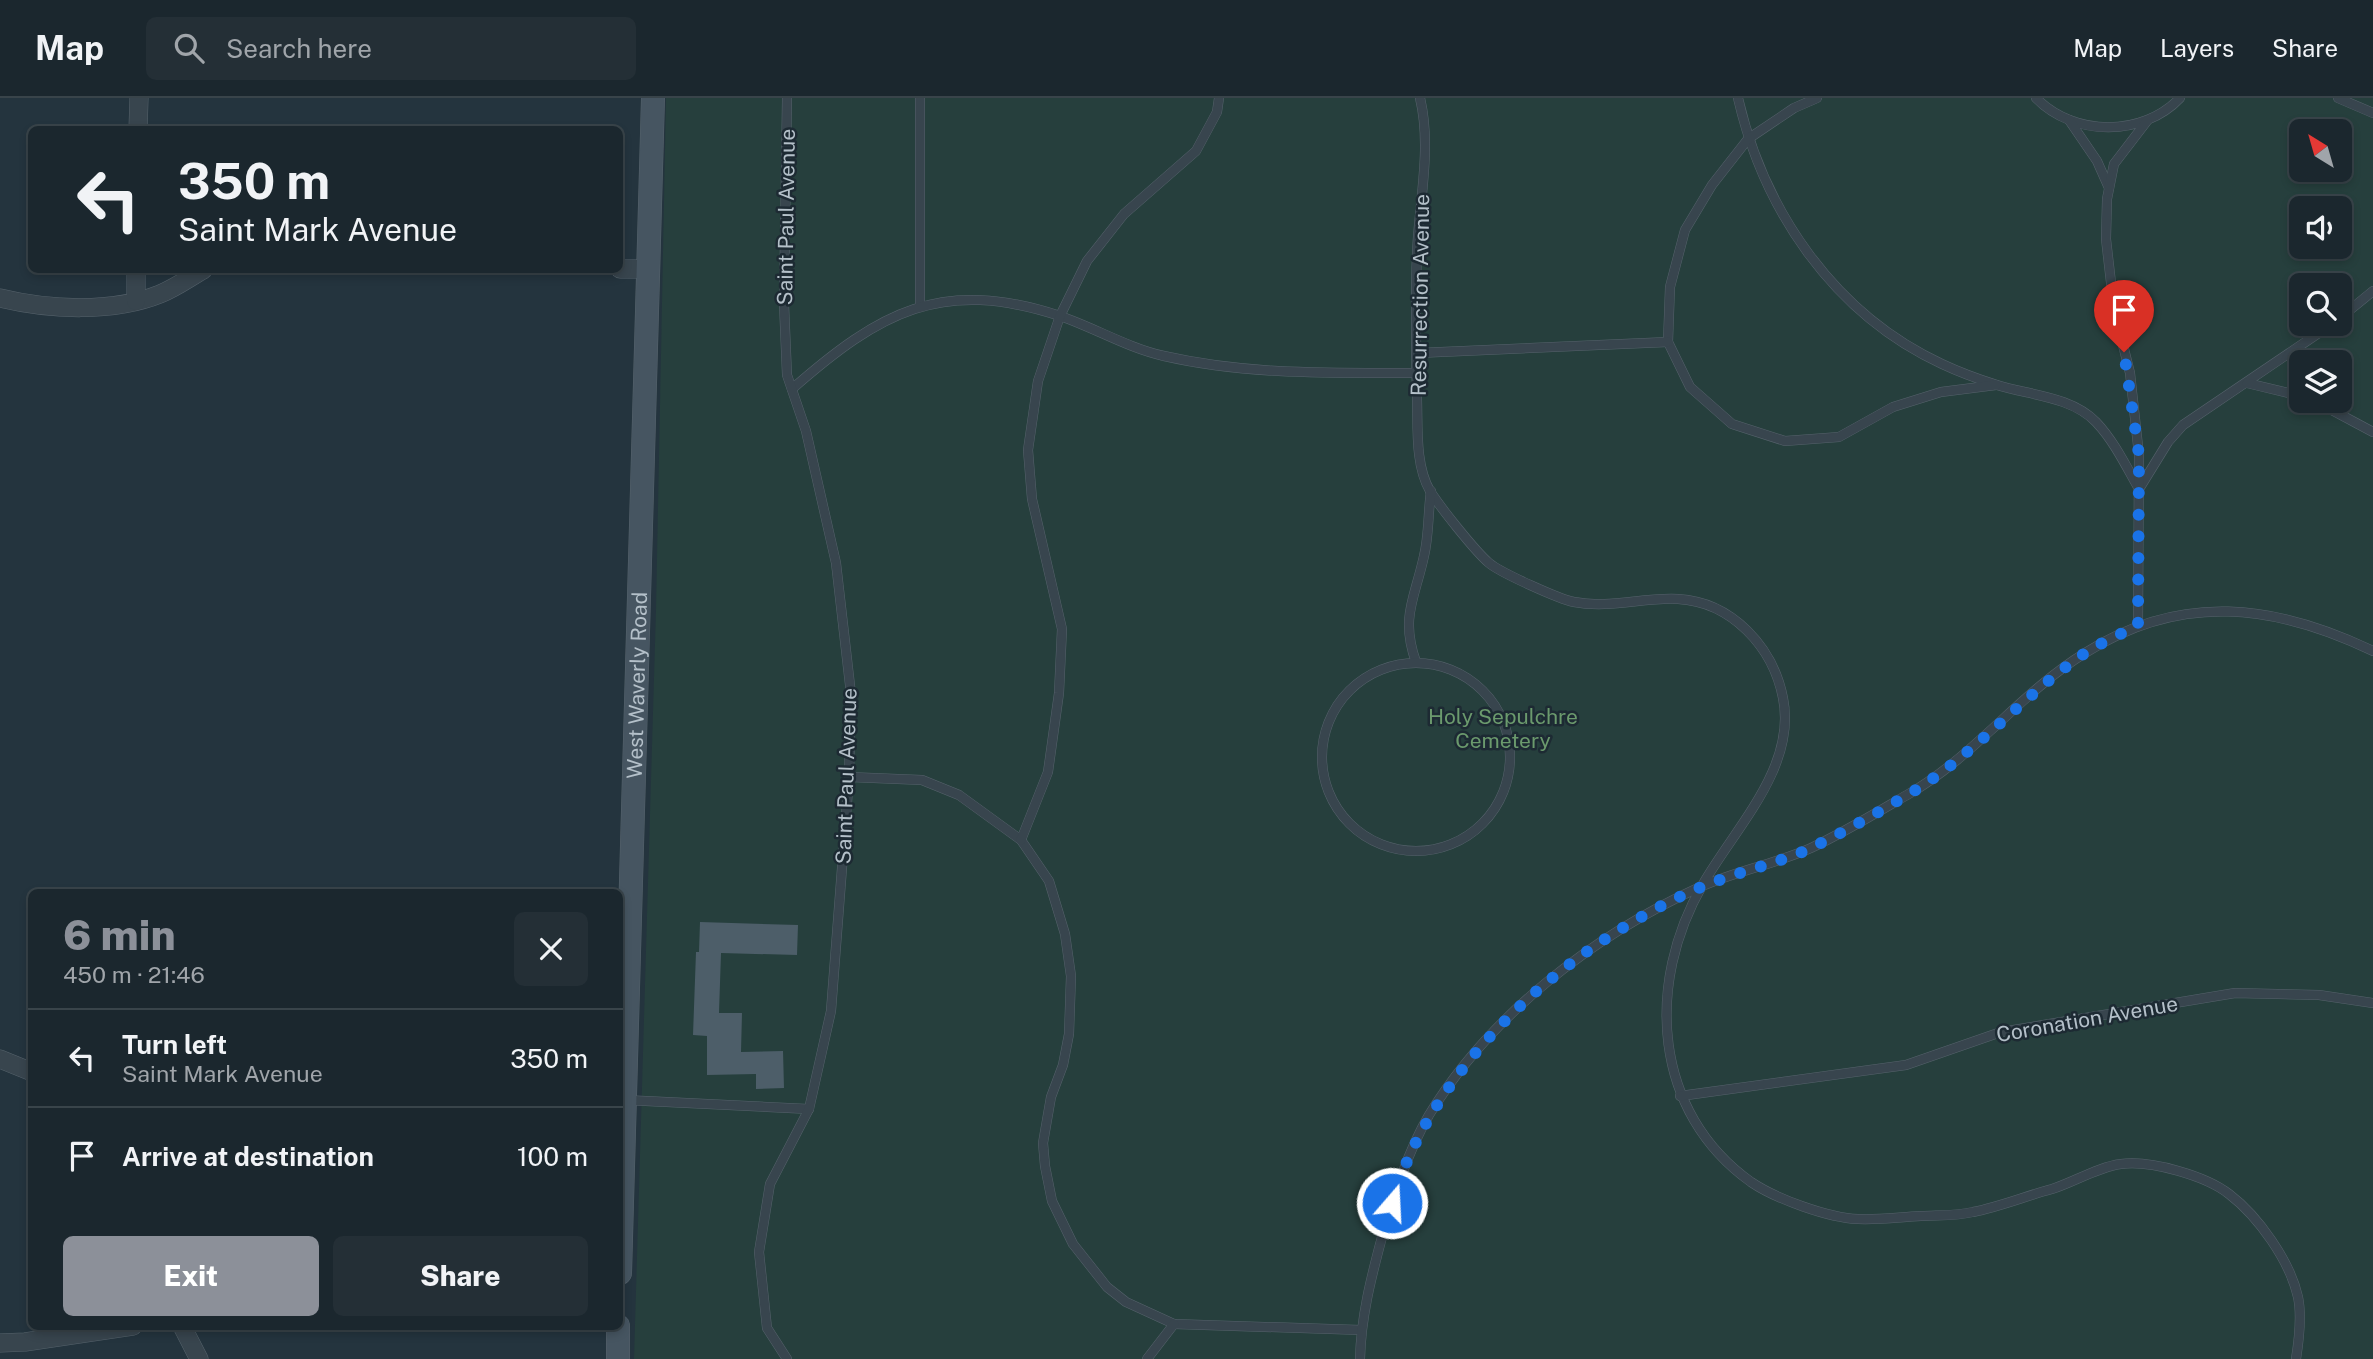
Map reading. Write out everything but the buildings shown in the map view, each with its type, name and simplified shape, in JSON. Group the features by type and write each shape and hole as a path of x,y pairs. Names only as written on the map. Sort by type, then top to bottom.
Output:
{"street":[{"path":"138,126 139,98"},
{"name":"West Waverly Road","path":"623,1100 650,269 653,98"},
{"path":"623,269 650,269"},
{"path":"136,273 136,301"},
{"path":"0,298 66,306 136,301 160,294 197,273"},
{"path":"0,1059 28,1070"},
{"path":"0,1343 106,1330"},
{"path":"184,1330 199,1359"},
{"path":"618,1330 618,1359"}],"lane":[{"name":"Saint Paul Avenue","path":"787,98 784,304 787,375 806,431 836,564 851,694 849,777 831,1011 809,1109 771,1184 759,1252 768,1328 787,1359"},
{"path":"920,98 920,306"},
{"path":"1021,840 1048,772 1059,693 1062,629 1032,499 1028,450 1038,382 1060,316 1087,261 1124,214 1196,151 1217,112 1219,98"},
{"name":"Resurrection Avenue","path":"1420,98 1425,138 1417,258 1418,439 1423,475 1431,491"},
{"path":"1738,98 1748,139 1771,195 1802,247 1842,293 1889,332 1941,363 1997,385 2064,403 2094,420 2119,452 2139,489"},
{"path":"1817,98 1794,108 1748,139 1712,185 1685,230 1670,287 1668,342 1690,387 1732,424 1785,441 1839,437 1893,407 1941,392 1997,385"},
{"path":"2138,625 2139,455 2130,373 2114,309 2106,239 2109,188 2114,164 2147,121 2180,98"},
{"path":"2338,98 2373,113"},
{"path":"2035,99 2068,120 2094,127 2121,127 2147,121"},
{"path":"2068,120 2096,161 2109,188"},
{"path":"2352,308 2373,291"},
{"path":"792,389 832,354 871,326 920,306 986,298 1060,316 1161,356 1254,372 1417,373"},
{"path":"2139,489 2168,442 2183,425 2315,336"},
{"path":"1418,354 1668,342"},
{"path":"2247,383 2289,393"},
{"path":"2337,413 2373,432"},
{"path":"1416,662 1408,632 1408,610 1425,555 1431,491"},
{"path":"1431,491 1490,564 1571,602 1618,605 1682,599 1726,613 1761,645 1777,675 1786,716 1781,752 1766,785 1701,887 1681,935 1666,1010 1672,1070 1680,1096 1706,1141 1752,1182 1789,1201 1854,1219 1969,1213 2068,1184 2121,1164 2156,1166 2199,1177 2230,1194 2262,1229 2289,1272 2299,1299 2296,1359"},
{"path":"1360,1359 1361,1330 1370,1279 1399,1178 1429,1115 1480,1047 1517,1008 1595,948 1701,887 1809,849 1910,793 1970,751 2084,653 2138,625 2220,610 2281,616 2329,630 2373,651"},
{"path":"1416,662 1448,667 1477,684 1498,709 1510,740 1510,773 1499,804 1478,830 1449,846 1417,852 1387,848 1353,828 1339,814 1326,787 1321,758 1325,729 1339,702 1353,688 1386,667 1416,662"},
{"path":"849,777 922,780 980,807 1021,840 1049,881 1065,934 1071,976 1069,1034 1063,1065 1051,1097 1043,1143 1052,1201 1081,1257 1107,1287 1126,1302 1174,1324 1361,1330"},
{"name":"Coronation Avenue","path":"1680,1096 1906,1065 2001,1032 2235,993 2319,995 2373,1003"},
{"path":"623,1100 809,1109"},
{"path":"1147,1359 1174,1324"}],"green space":[{"name":"Holy Sepulchre Cemetery","path":"666,98 2373,98 2373,1359 634,1359 656,610"}],"route":[{"path":"1392,1203 1399,1178 1429,1115 1480,1047 1510,1015 1542,988 1605,941 1657,910 1701,887 1809,849 1910,793 1970,751 2084,653 2138,625 2139,455 2130,373 2124,352"}]}
